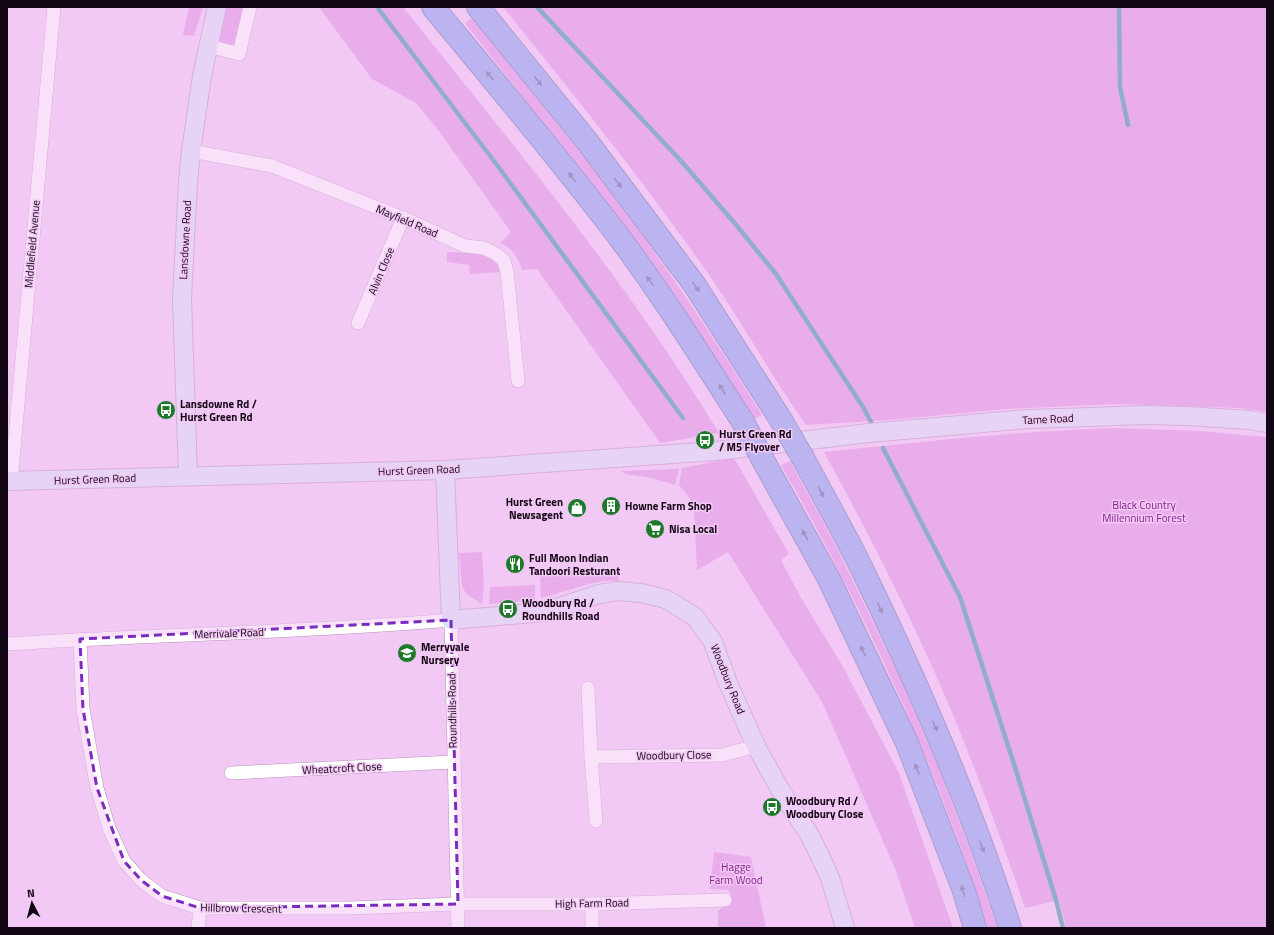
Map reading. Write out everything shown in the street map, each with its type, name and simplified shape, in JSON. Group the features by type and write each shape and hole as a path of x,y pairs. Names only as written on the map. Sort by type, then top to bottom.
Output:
{"highway":[{"path":"433,7 527,120 617,234 680,322 743,422 829,579 907,743 964,891 975,928"},
{"path":"478,7 586,140 694,284 803,458 861,566 938,733 996,884 1010,928"}],"street":[{"name":"Middlefield Avenue","path":"9,481 54,7"},
{"name":"Lansdowne Road","path":"188,476 182,299 191,151 202,76 217,7"},
{"path":"208,46 239,54 250,7"},
{"name":"Mayfield Road","path":"191,151 272,166 403,218 465,246 484,248 496,254 504,261 507,272 518,381"},
{"name":"Alvin Close","path":"358,323 403,218"},
{"name":"Tame Road","path":"829,438 1028,419 1145,415 1249,420 1267,423"},
{"name":"Hurst Green Road","path":"9,481 445,470 716,451 829,438"},
{"name":"Roundhills Road","path":"445,470 451,620 453,762 458,928"},
{"name":"Woodbury Road","path":"451,620 544,612 599,594 617,591 641,593 666,599 695,616 713,642 728,683 756,746 782,793 809,834 820,856 830,878 845,928"},
{"name":"Merrivale Road","path":"7,644 80,639 376,626 451,620"},
{"name":"Hillbrow Crescent","path":"80,639 83,709 97,788 109,828 124,862 141,880 162,896 200,908 349,908 458,904"},
{"path":"588,688 596,821"},
{"name":"Woodbury Close","path":"591,757 722,755 756,746"},
{"name":"Wheatcroft Close","path":"231,773 453,762"},
{"name":"High Farm Road","path":"458,904 592,904 726,900"},
{"path":"592,904 592,928"},
{"path":"198,928 200,908"}],"highlighted area":[{"path":"451,620 458,904 200,908 162,896 141,880 124,861 97,788 83,709 80,639"}],"green space":[{"path":"189,7 203,7 194,36 183,35"},
{"path":"224,7 243,7 234,44 227,44 217,40"},
{"path":"319,7 403,7 527,162 608,268 684,377 719,433 660,443 537,269 522,270 519,262 511,250 500,243 511,232 439,131 416,103 372,79"},
{"path":"503,7 1267,7 1267,412 1238,408 1116,404 1007,409 890,420 806,425 722,294 685,241 609,140"},
{"path":"472,18 523,80 646,240 705,326 762,415 754,419 665,283 610,208 465,23"},
{"path":"447,252 485,254 498,262 502,272 470,274 469,265 447,262"},
{"name":"Black Country Millennium Forest","path":"1115,428 1199,431 1267,437 1267,928 1066,928 1059,900 1025,908 999,833 961,734 937,677 891,580 824,452 1005,434"},
{"path":"734,458 789,554 781,560 801,598 842,665 899,773 953,928 915,928 896,871 822,702 728,552 697,570 694,510 690,500 679,485 682,468"},
{"path":"790,461 837,548 900,678 940,771 976,866 997,928 988,928 946,808 897,691 870,633 842,576 781,465"},
{"path":"679,469 675,485 651,478 625,474 621,471"},
{"path":"482,552 484,587 482,604 466,594 462,585 459,553"},
{"path":"617,568 619,581 602,581 541,598 540,573"},
{"path":"535,585 535,600 489,604 490,587"},
{"name":"Hagge Farm Wood","path":"714,852 751,857 766,928 718,928 718,911 732,900 729,890 710,889"}],"waterway":[{"path":"377,7 497,165 683,418"},
{"path":"537,7 682,162 776,274 863,407 871,422"},
{"path":"1119,7 1120,87 1128,125"},
{"path":"883,448 960,597 1013,761 1056,900 1063,928"}],"place":[{"name":"Lansdowne Rd / Hurst Green Rd","path":"166,410"},
{"name":"Hurst Green Rd / M5 Flyover","path":"705,440"},
{"name":"Howne Farm Shop","path":"611,506"},
{"name":"Hurst Green Newsagent","path":"577,508"},
{"name":"Nisa Local","path":"655,529"},
{"name":"Full Moon Indian Tandoori Resturant","path":"515,564"},
{"name":"Woodbury Rd / Roundhills Road","path":"508,609"},
{"name":"Merryvale Nursery","path":"407,653"},
{"name":"Woodbury Rd / Woodbury Close","path":"772,807"}]}
